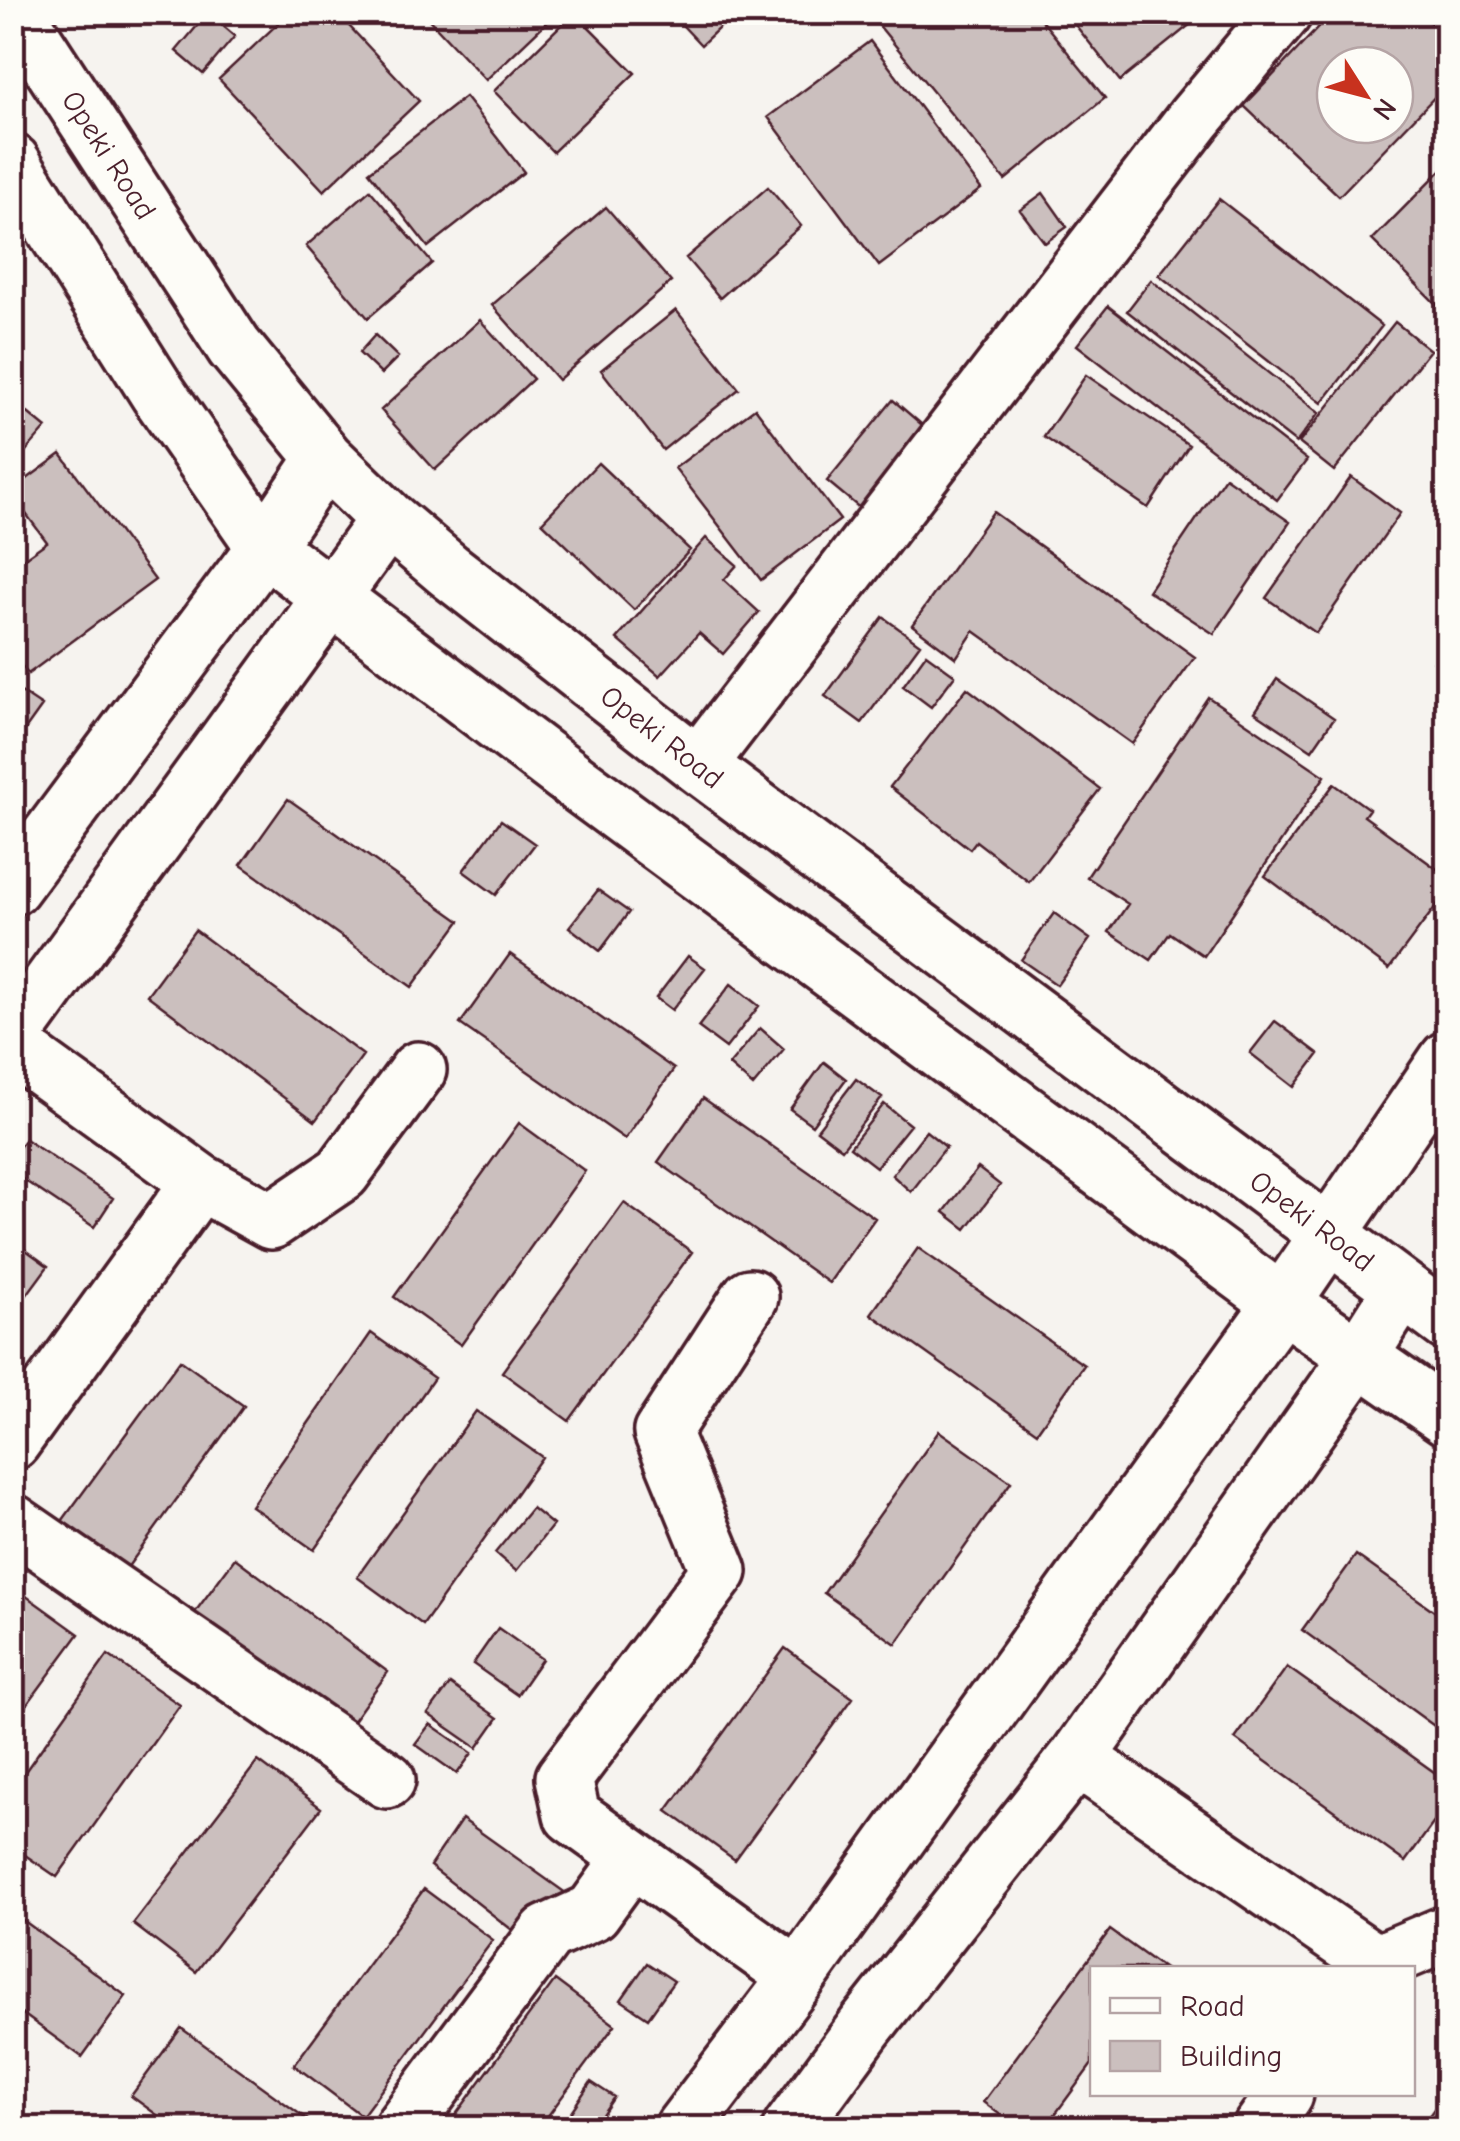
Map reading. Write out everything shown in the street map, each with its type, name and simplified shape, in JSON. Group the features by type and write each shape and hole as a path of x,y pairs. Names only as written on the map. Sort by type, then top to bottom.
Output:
{"street":[{"name":"Opeki Road","path":"16,12 234,347 325,458 388,519 698,766 1448,1323"},
{"path":"698,766 1195,118 1284,12"},
{"path":"12,162 158,393 265,547 1282,1303 1448,1418"},
{"path":"12,886 265,547 325,458"},
{"path":"12,1038 388,519"},
{"path":"12,1046 200,1182 270,1221 342,1173 418,1070"},
{"path":"683,2128 798,1976 1282,1303 1448,1058"},
{"path":"12,1442 200,1182"},
{"path":"791,2128 865,2026 1077,1758 1360,1355 1402,1289"},
{"path":"750,1297 662,1432 719,1572 564,1778 572,1814 798,1976"},
{"path":"12,1522 387,1780"},
{"path":"1077,1758 1374,1966 1448,1933"},
{"path":"402,2128 547,1932 594,1912 632,1858"},
{"path":"1261,2128 1284,2096"}],"building":[{"path":"290,12 336,12 419,101 324,191 219,79"},
{"path":"422,12 538,12 547,22 486,80"},
{"path":"574,12 635,73 553,152 494,91"},
{"path":"670,12 736,12 701,45"},
{"path":"868,12 1035,12 1105,98 1005,180"},
{"path":"1065,12 1184,12 1192,23 1120,81"},
{"path":"1333,12 1419,12 1448,40 1448,83 1415,117 1415,45 1315,45 1315,145 1388,145 1339,196 1244,106"},
{"path":"208,13 235,36 203,74 176,51"},
{"path":"870,41 981,189 879,266 768,117"},
{"path":"465,97 524,172 428,247 369,172"},
{"path":"1448,163 1448,306 1443,311 1372,240"},
{"path":"768,187 801,226 720,298 686,258"},
{"path":"370,190 432,263 368,318 306,246"},
{"path":"1043,193 1067,227 1045,243 1020,210"},
{"path":"1219,199 1382,326 1322,403 1159,275"},
{"path":"606,207 671,282 558,380 492,305"},
{"path":"1151,280 1319,413 1296,443 1127,311"},
{"path":"1108,306 1307,460 1277,500 1077,345"},
{"path":"676,310 739,389 663,450 601,370"},
{"path":"480,320 533,379 435,470 381,410"},
{"path":"1395,322 1430,350 1334,471 1299,443"},
{"path":"375,335 398,357 381,374 359,353"},
{"path":"1086,375 1189,445 1148,508 1044,437"},
{"path":"12,400 46,428 12,467"},
{"path":"893,400 928,430 862,510 827,481"},
{"path":"755,408 840,520 761,580 675,468"},
{"path":"61,454 155,580 28,674 12,653 12,567 47,542 12,490"},
{"path":"598,463 690,550 634,610 542,522"},
{"path":"1225,477 1290,522 1214,634 1148,591"},
{"path":"1351,477 1400,513 1316,633 1266,598"},
{"path":"993,512 1195,657 1132,744 974,631 956,658 912,625"},
{"path":"706,538 737,565 724,580 759,612 723,654 699,633 660,676 617,639"},
{"path":"883,617 920,644 862,723 825,696"},
{"path":"1448,642 1448,672 1434,662"},
{"path":"926,654 955,675 931,707 903,686"},
{"path":"1277,679 1334,718 1312,750 1255,712"},
{"path":"12,686 42,706 12,748"},
{"path":"967,688 1100,789 1029,882 976,841 970,849 890,787"},
{"path":"1208,697 1325,776 1204,956 1170,933 1151,960 1109,932 1128,904 1087,877"},
{"path":"1334,784 1369,809 1364,816 1448,877 1448,890 1389,969 1265,876"},
{"path":"288,799 460,921 412,987 241,865"},
{"path":"501,820 535,844 496,895 463,871"},
{"path":"598,890 629,912 600,951 569,927"},
{"path":"1054,913 1090,939 1057,985 1021,960"},
{"path":"195,930 363,1055 315,1121 147,995"},
{"path":"510,954 674,1069 625,1139 460,1024"},
{"path":"688,956 705,968 672,1010 656,998"},
{"path":"731,984 759,1006 726,1048 698,1027"},
{"path":"1275,1021 1319,1054 1294,1087 1250,1053"},
{"path":"760,1028 784,1049 753,1086 729,1065"},
{"path":"824,1062 846,1079 812,1125 790,1109"},
{"path":"856,1079 882,1098 842,1149 817,1130"},
{"path":"703,1098 875,1218 829,1283 658,1162"},
{"path":"884,1104 910,1125 876,1167 850,1147"},
{"path":"519,1123 585,1171 461,1345 394,1297"},
{"path":"926,1131 946,1147 911,1192 892,1175"},
{"path":"25,1139 113,1198 94,1227 12,1172 12,1157"},
{"path":"978,1168 1000,1185 966,1229 944,1212"},
{"path":"624,1203 692,1252 569,1421 502,1372"},
{"path":"12,1240 48,1266 12,1315"},
{"path":"918,1248 1084,1365 1037,1432 871,1314"},
{"path":"371,1333 434,1378 314,1550 251,1506"},
{"path":"180,1360 244,1406 122,1575 57,1528"},
{"path":"476,1411 542,1457 423,1625 357,1577"},
{"path":"939,1431 1011,1482 896,1644 824,1593"},
{"path":"532,1508 553,1525 516,1571 495,1553"},
{"path":"1356,1555 1448,1621 1448,1736 1302,1630"},
{"path":"235,1558 388,1672 342,1736 187,1623"},
{"path":"15,1588 79,1634 12,1725 12,1592"},
{"path":"498,1628 542,1659 517,1695 473,1664"},
{"path":"785,1648 853,1698 735,1860 667,1811"},
{"path":"108,1655 180,1705 57,1877 12,1846 12,1790"},
{"path":"1287,1667 1448,1782 1448,1803 1405,1862 1235,1739"},
{"path":"450,1684 498,1718 477,1748 428,1714"},
{"path":"430,1724 472,1753 457,1774 415,1744"},
{"path":"258,1761 321,1808 196,1972 133,1924"},
{"path":"462,1819 570,1896 534,1947 430,1866"},
{"path":"424,1889 493,1940 362,2116 294,2065"},
{"path":"12,1912 126,1996 82,2057 12,2006"},
{"path":"1110,1930 1160,1966 1090,1966 1090,2067 1045,2128 1018,2128 983,2102"},
{"path":"647,1963 674,1981 648,2018 621,2000"},
{"path":"555,1980 615,2025 539,2128 446,2128"},
{"path":"181,2028 319,2128 175,2128 131,2096"},
{"path":"591,2082 614,2097 593,2128 580,2128 566,2119"},
{"path":"1442,2098 1448,2102 1448,2128 1420,2128"}]}
